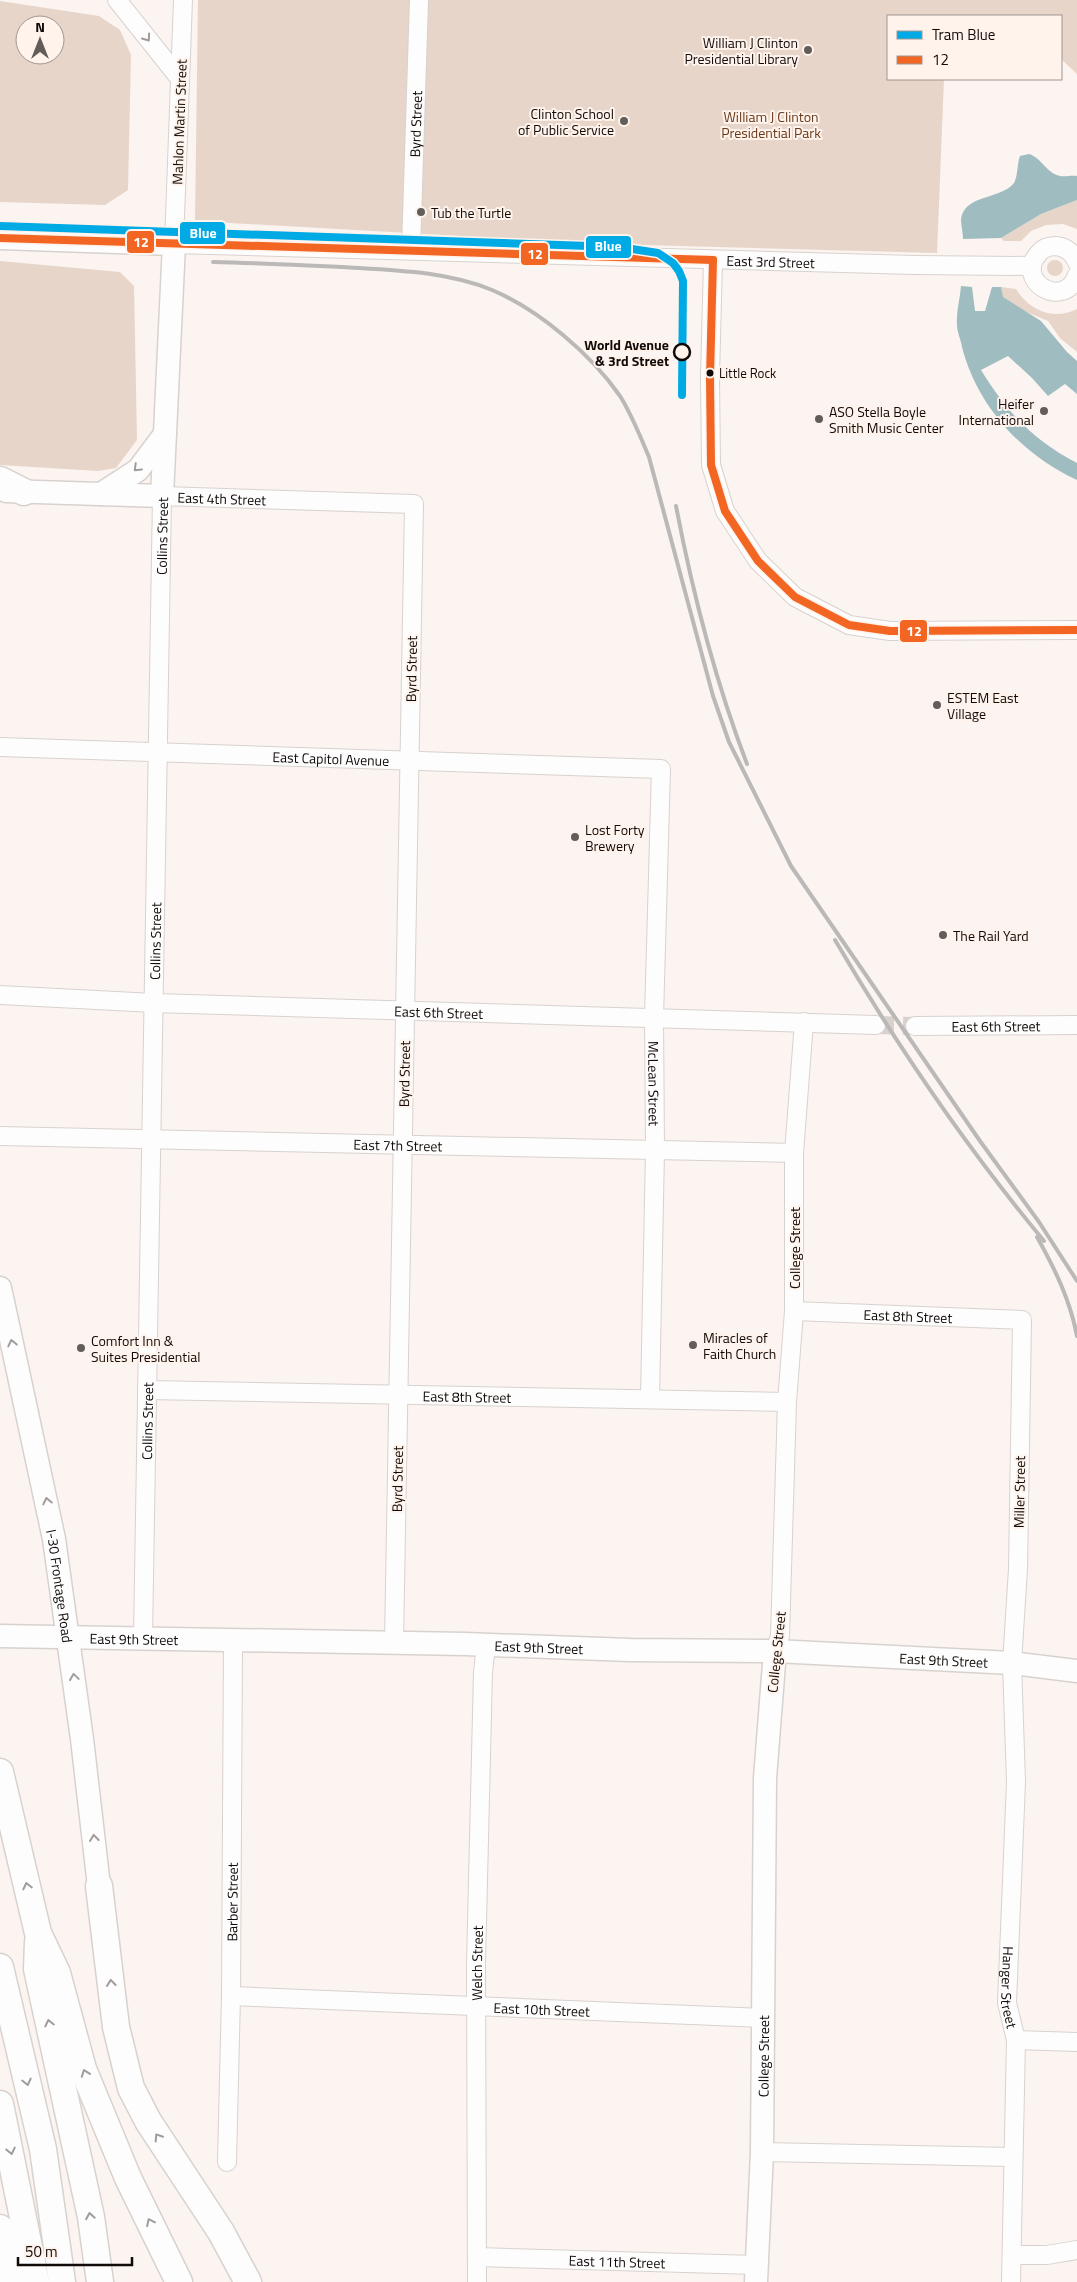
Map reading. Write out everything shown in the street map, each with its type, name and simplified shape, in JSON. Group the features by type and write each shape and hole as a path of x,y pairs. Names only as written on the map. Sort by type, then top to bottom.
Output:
{"highway":[{"path":"0,480 12,491"},
{"path":"0,1772 38,1933 57,1973 83,2069 128,2178 179,2282"},
{"path":"100,1886 116,2028 122,2058 138,2104 221,2232 248,2282"},
{"path":"38,1933 37,1969 90,2216 100,2282"},
{"path":"0,1967 43,2149 62,2282"},
{"path":"0,2104 36,2282"},
{"path":"180,2171 231,2234 261,2282"},
{"path":"0,2228 10,2282"}],"main road":[{"name":"East 3rd Street","path":"0,238 174,244"},
{"name":"Collins Street","path":"162,496 174,244"},
{"path":"101,494 138,470 165,434"},
{"name":"East 4th Street","path":"12,491 162,496"},
{"name":"I-30 Frontage Road","path":"0,1288 50,1514 68,1636 100,1886"},
{"name":"East 9th Street","path":"0,1636 68,1636 233,1642 486,1645 630,1650 775,1651 1012,1663 1077,1670"},
{"name":"College Street","path":"756,2274 762,2152 765,1778 775,1651"}],"street":[{"path":"117,0 180,79"},
{"name":"Mahlon Martin Street","path":"174,244 183,0"},
{"name":"Byrd Street","path":"411,249 420,0"},
{"name":"East 3rd Street","path":"174,244 411,249 713,260 1032,266"},
{"path":"1077,262 1068,250 1054,246 1040,251 1032,266 1034,278 1038,284 1051,292 1066,289 1072,284 1077,275"},
{"path":"713,260 710,377 711,465 725,511 758,561 795,597 849,626 890,631 1077,630"},
{"name":"East 4th Street","path":"162,496 414,504"},
{"name":"Collins Street","path":"143,1638 162,496"},
{"name":"Byrd Street","path":"394,1643 414,504"},
{"name":"East Capitol Avenue","path":"0,746 158,753 661,769"},
{"name":"McLean Street","path":"650,1399 655,1151 654,1018 661,769"},
{"name":"East 6th Street","path":"0,995 154,1003 876,1025"},
{"name":"College Street","path":"775,1651 780,1636 787,1402 794,1311 794,1153 804,1022"},
{"name":"East 6th Street","path":"915,1026 1077,1025"},
{"name":"East 7th Street","path":"0,1136 794,1153"},
{"name":"East 8th Street","path":"794,1311 1022,1320"},
{"name":"Miller Street","path":"1012,1663 1018,1570 1022,1320"},
{"name":"East 8th Street","path":"147,1390 787,1402"},
{"name":"Barber Street","path":"227,2162 233,1642"},
{"name":"Welch Street","path":"476,2282 476,2006 483,1672 486,1645"},
{"name":"Hanger Street","path":"1011,2282 1016,2040 1007,2003 1016,1782 1012,1663"},
{"name":"East 10th Street","path":"230,1996 764,2018"},
{"path":"1016,2040 1077,2042"},
{"path":"762,2152 1013,2157"},
{"path":"1012,2255 1047,2255 1077,2250"},
{"name":"East 11th Street","path":"477,2258 756,2274"}],"green space":[{"name":"William J Clinton Presidential Park","path":"198,0 1077,0 1077,74 1062,60 1062,15 887,15 887,80 944,80 937,253 605,244 195,221"},
{"path":"0,1 99,16 120,30 131,55 128,190 105,205 0,202"},
{"path":"1077,200 1077,229 1063,224 1046,225 1031,231 1021,241 1004,241 1001,238 1041,214"},
{"path":"1052,260 1058,260 1063,265 1061,274 1052,276 1047,271 1047,265"},
{"path":"0,261 120,272 134,286 137,440 116,468 98,471 0,465"},
{"path":"1001,287 1016,289 1028,303 1042,311 1059,314 1077,309 1077,352 1060,338 1048,321 1015,307 1002,297"}],"water":[{"path":"1029,154 1055,174 1077,176 1077,200 1041,214 1001,238 963,239 961,219 964,211 976,201 1000,192 1014,183 1020,156"},
{"path":"961,286 972,287 975,311 985,311 992,287 1001,287 1003,297 1041,321 1077,361 1077,394 1065,384 1048,396 1008,356 981,370 1001,399 1022,424 1047,445 1077,463 1077,480 1057,470 1038,457 1020,442 990,408 969,369 957,328"}],"tunnel":[{"path":"876,1025 915,1026"}],"railway":[{"path":"213,262 419,272 474,284 510,299 546,321 579,349 608,380 620,396 636,426 649,457 713,696 729,742 791,866 980,1141 1039,1222 1077,1281"},
{"path":"676,506 706,637 735,732 747,764"},
{"path":"835,940 858,979 934,1095 987,1169 1044,1241"},
{"path":"1037,1237 1061,1285 1077,1336"}],"tram line":[{"name":"Blue","path":"0,226 619,247 658,253 673,263 683,281 682,395"}],"transit line":[{"name":"12","path":"0,238 713,260"},
{"name":"12","path":"713,260 710,377 711,465 725,511 758,561 795,597 849,625 890,631 1077,630"}],"place":[{"name":"William J Clinton Presidential Library","path":"808,50"},
{"name":"Clinton School of Public Service","path":"624,121"},
{"name":"Tub the Turtle","path":"421,212"},
{"name":"World Avenue & 3rd Street","path":"682,352"},
{"name":"Little Rock","path":"710,373"},
{"name":"Heifer International","path":"1044,411"},
{"name":"ASO Stella Boyle Smith Music Center","path":"819,419"},
{"name":"ESTEM East Village","path":"937,705"},
{"name":"Lost Forty Brewery","path":"575,837"},
{"name":"The Rail Yard","path":"943,935"},
{"name":"Miracles of Faith Church","path":"693,1345"},
{"name":"Comfort Inn & Suites Presidential","path":"81,1348"}]}
